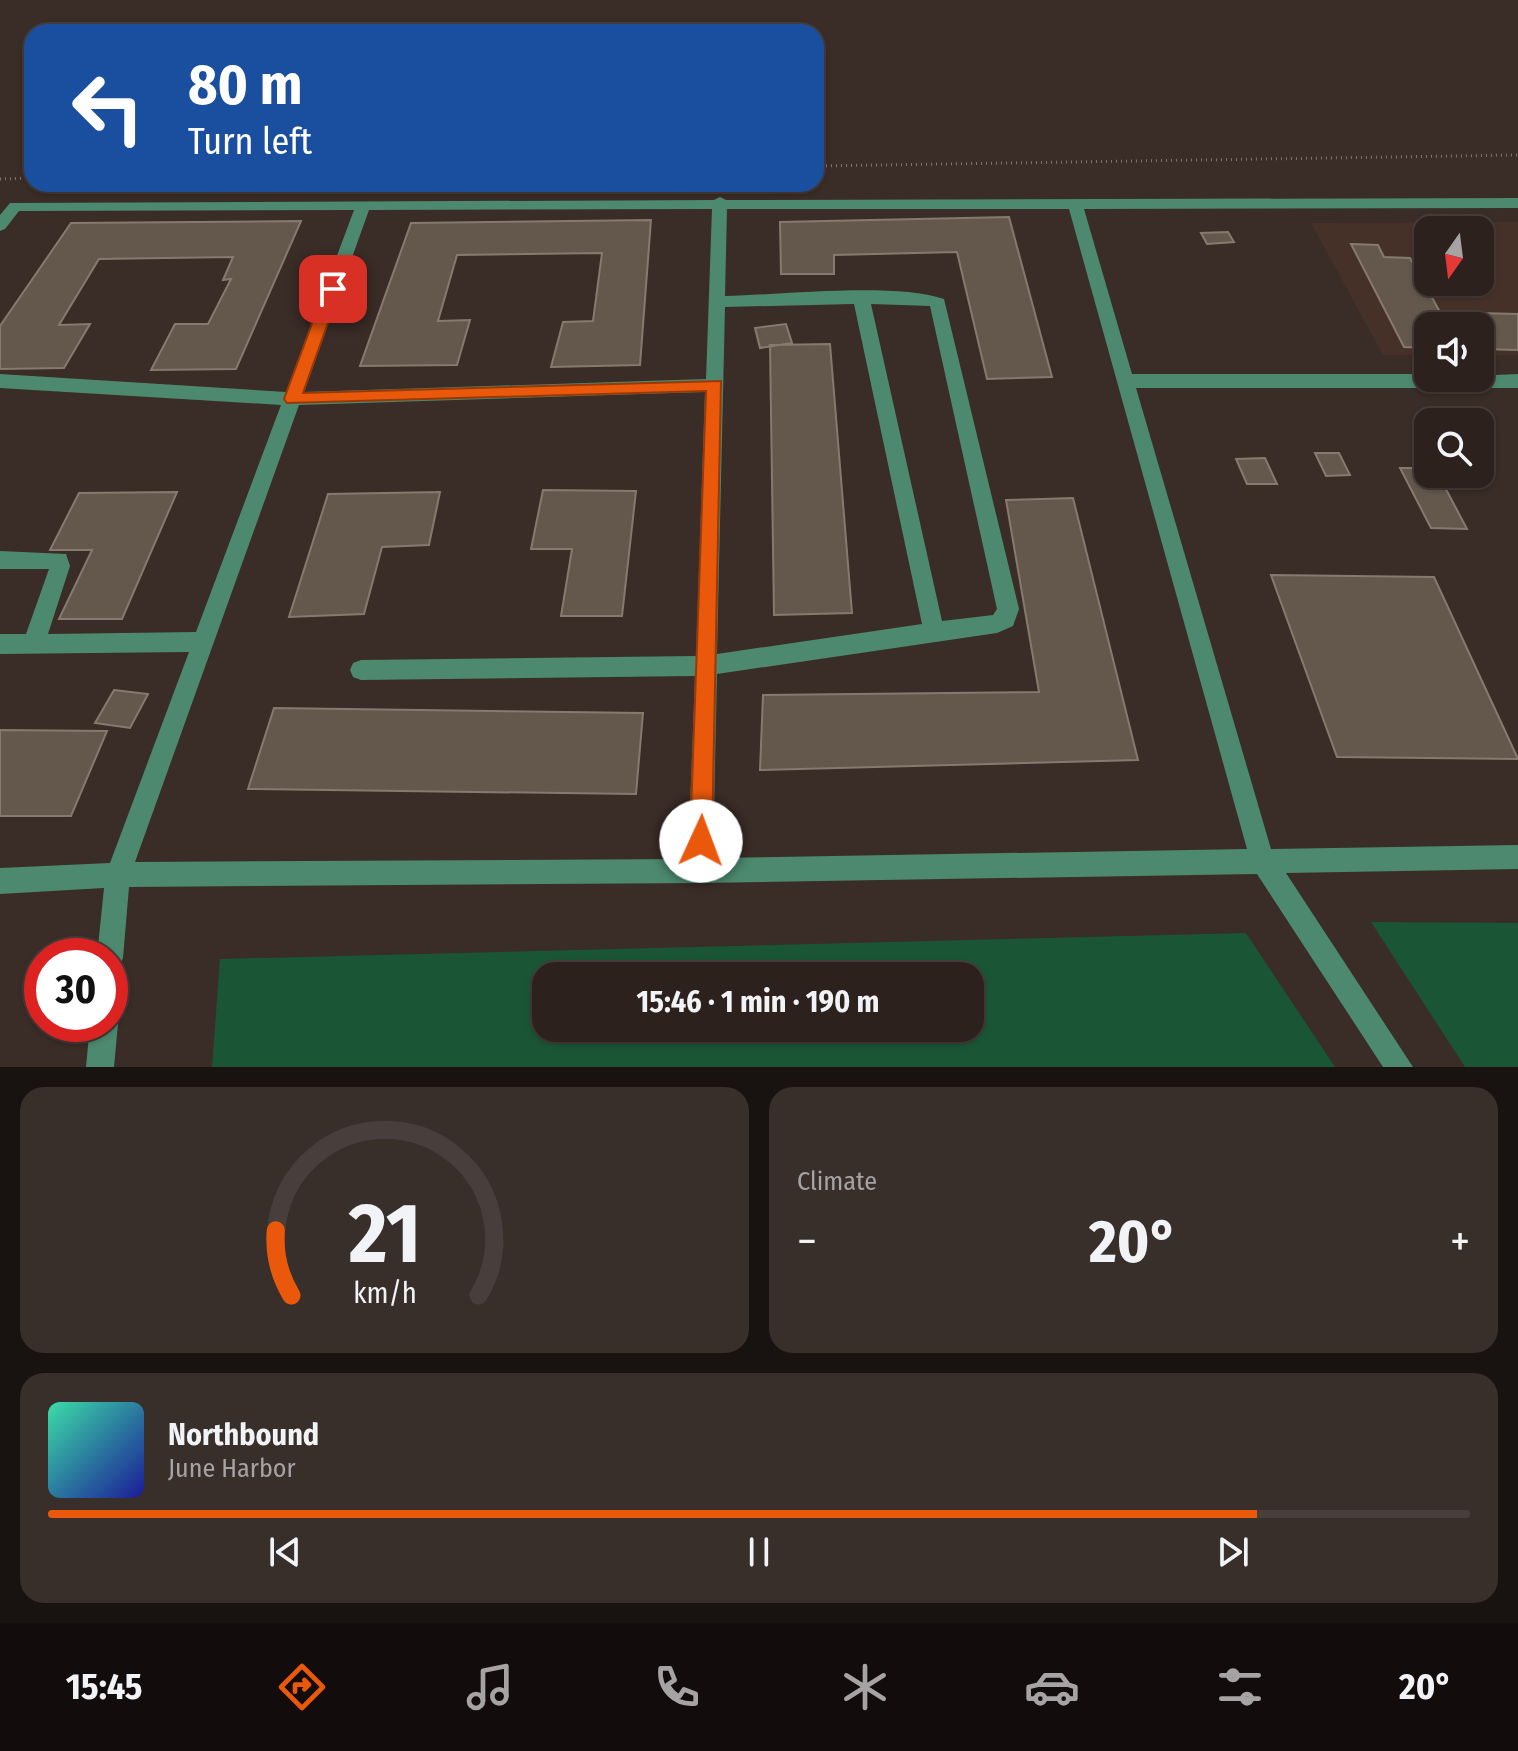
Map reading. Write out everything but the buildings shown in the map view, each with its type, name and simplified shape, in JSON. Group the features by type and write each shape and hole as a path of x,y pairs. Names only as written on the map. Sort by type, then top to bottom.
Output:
{"street":[{"path":"700,871 720,202"},
{"path":"0,226 15,206 363,207 720,202 1518,203"},
{"path":"1075,204 1262,859 1399,1067"},
{"path":"112,938 118,875 363,207"},
{"path":"361,670 706,666 997,624 1005,619 1008,609 938,303 926,299 861,298 717,302"},
{"path":"861,298 934,632"},
{"path":"0,381 292,399 715,385"},
{"path":"1126,381 1518,381"},
{"path":"0,560 59,560 60,566 34,643"},
{"path":"0,644 203,642"},
{"path":"0,881 118,875 700,871 1518,857"},
{"path":"100,1067 102,1042"}],"path":[{"path":"824,166 1518,155"},
{"path":"0,179 24,178"}],"shaded area":[{"path":"1494,222 1518,222 1518,355 1494,355 1494,312 1414,312 1414,355 1383,355 1311,223 1414,223 1414,296 1494,296"}],"green space":[{"path":"1371,922 1518,923 1518,1067 1465,1067"},
{"path":"1246,933 1335,1067 212,1067 220,959"}],"route":[{"path":"333,289 292,399 715,385 701,841"}]}
